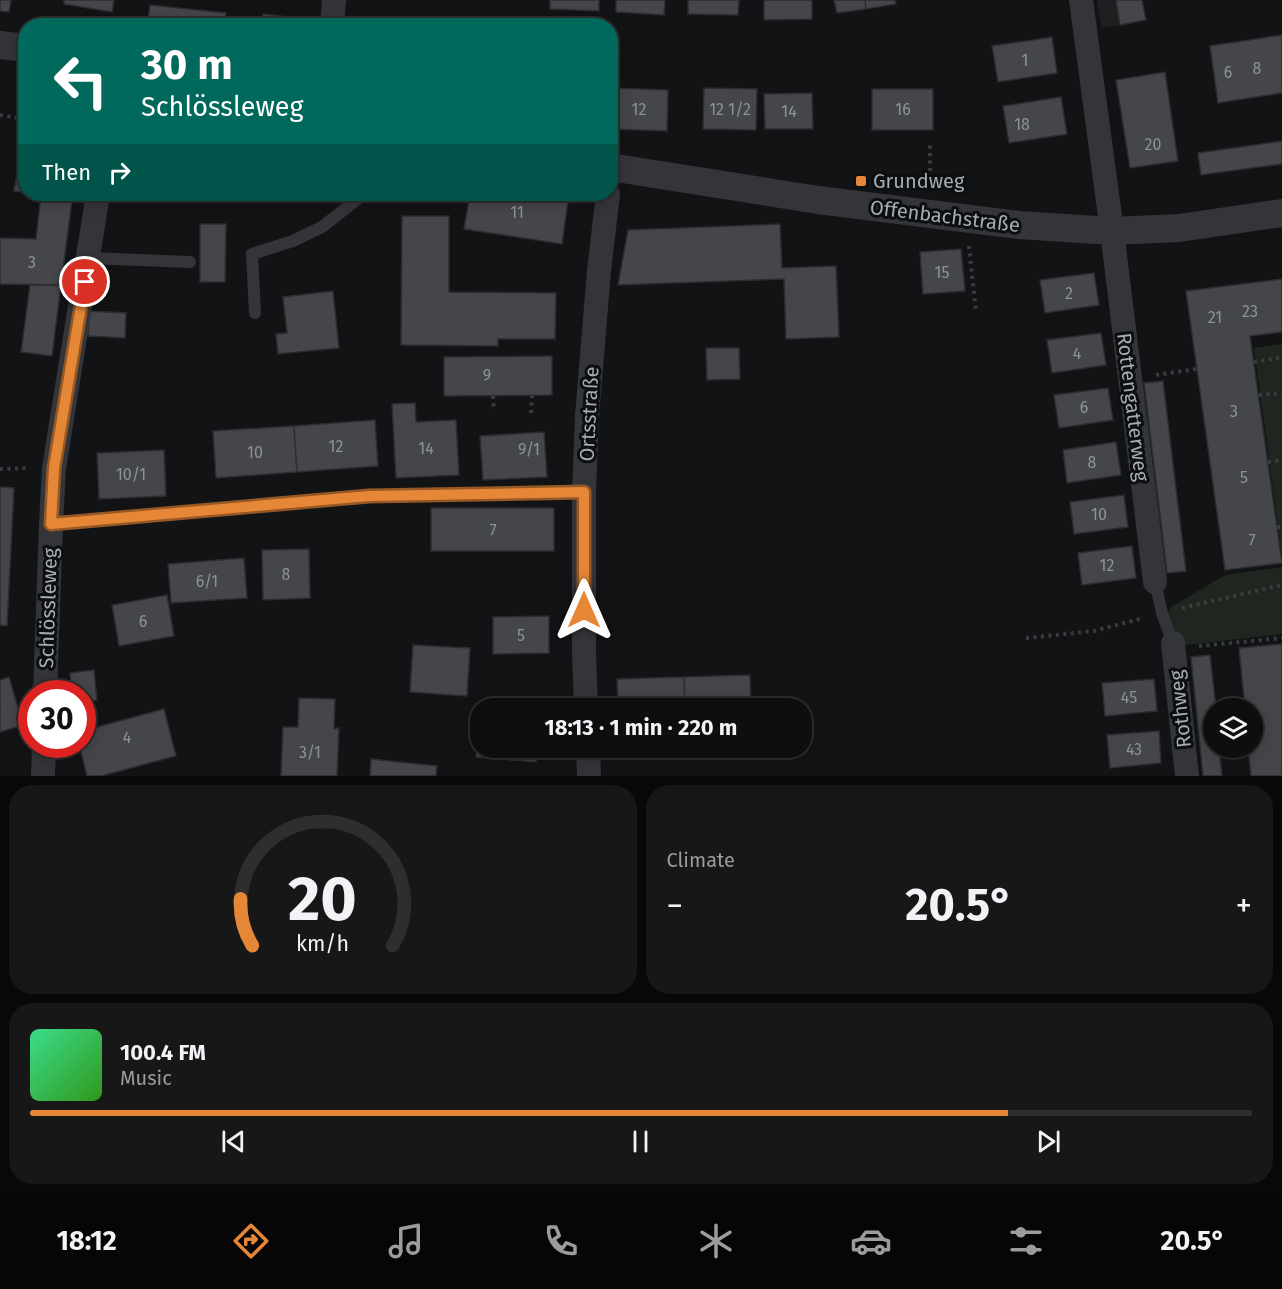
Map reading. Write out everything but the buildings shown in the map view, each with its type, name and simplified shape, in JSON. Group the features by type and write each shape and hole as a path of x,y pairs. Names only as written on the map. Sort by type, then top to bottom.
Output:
{"street":[{"path":"333,18 334,0"},
{"path":"1080,0 1112,231"},
{"path":"0,45 18,47"},
{"name":"Offenbachstraße","path":"618,168 818,200 1019,225 1112,231 1179,228 1282,213"},
{"name":"Schlössleweg","path":"45,680 54,468 97,201"},
{"name":"Ortsstraße","path":"586,698 584,492 587,416 607,201"},
{"name":"Rottengatterweg","path":"1112,231 1155,582"},
{"name":"Rothweg","path":"1173,646 1187,776"},
{"path":"43,776 44,758"},
{"path":"588,758 589,776"}],"lane":[{"path":"255,313 252,254 293,241 322,227 355,201"},
{"path":"88,258 190,262"},
{"name":"Schlössleweg","path":"51,524 369,496 584,492"},
{"path":"1155,582 1173,646"}],"path":[{"path":"0,115 18,118"},
{"path":"930,143 930,214"},
{"path":"965,218 976,312"},
{"path":"1254,362 1282,357"},
{"path":"1129,378 1197,369"},
{"path":"1258,395 1282,393"},
{"path":"493,396 494,411"},
{"path":"531,413 532,396"},
{"path":"1268,462 1282,460"},
{"path":"1173,646 1282,638"}],"shaded area":[{"path":"1097,0 1142,0 1146,20 1102,28"},
{"path":"1282,344 1282,555 1254,348"},
{"path":"1282,567 1282,634 1167,647 1162,624 1171,607 1225,575"}],"place":[{"name":"Grundweg","path":"861,181"}],"route":[{"path":"85,282 54,468 51,524 369,496 584,492 584,610"}]}
